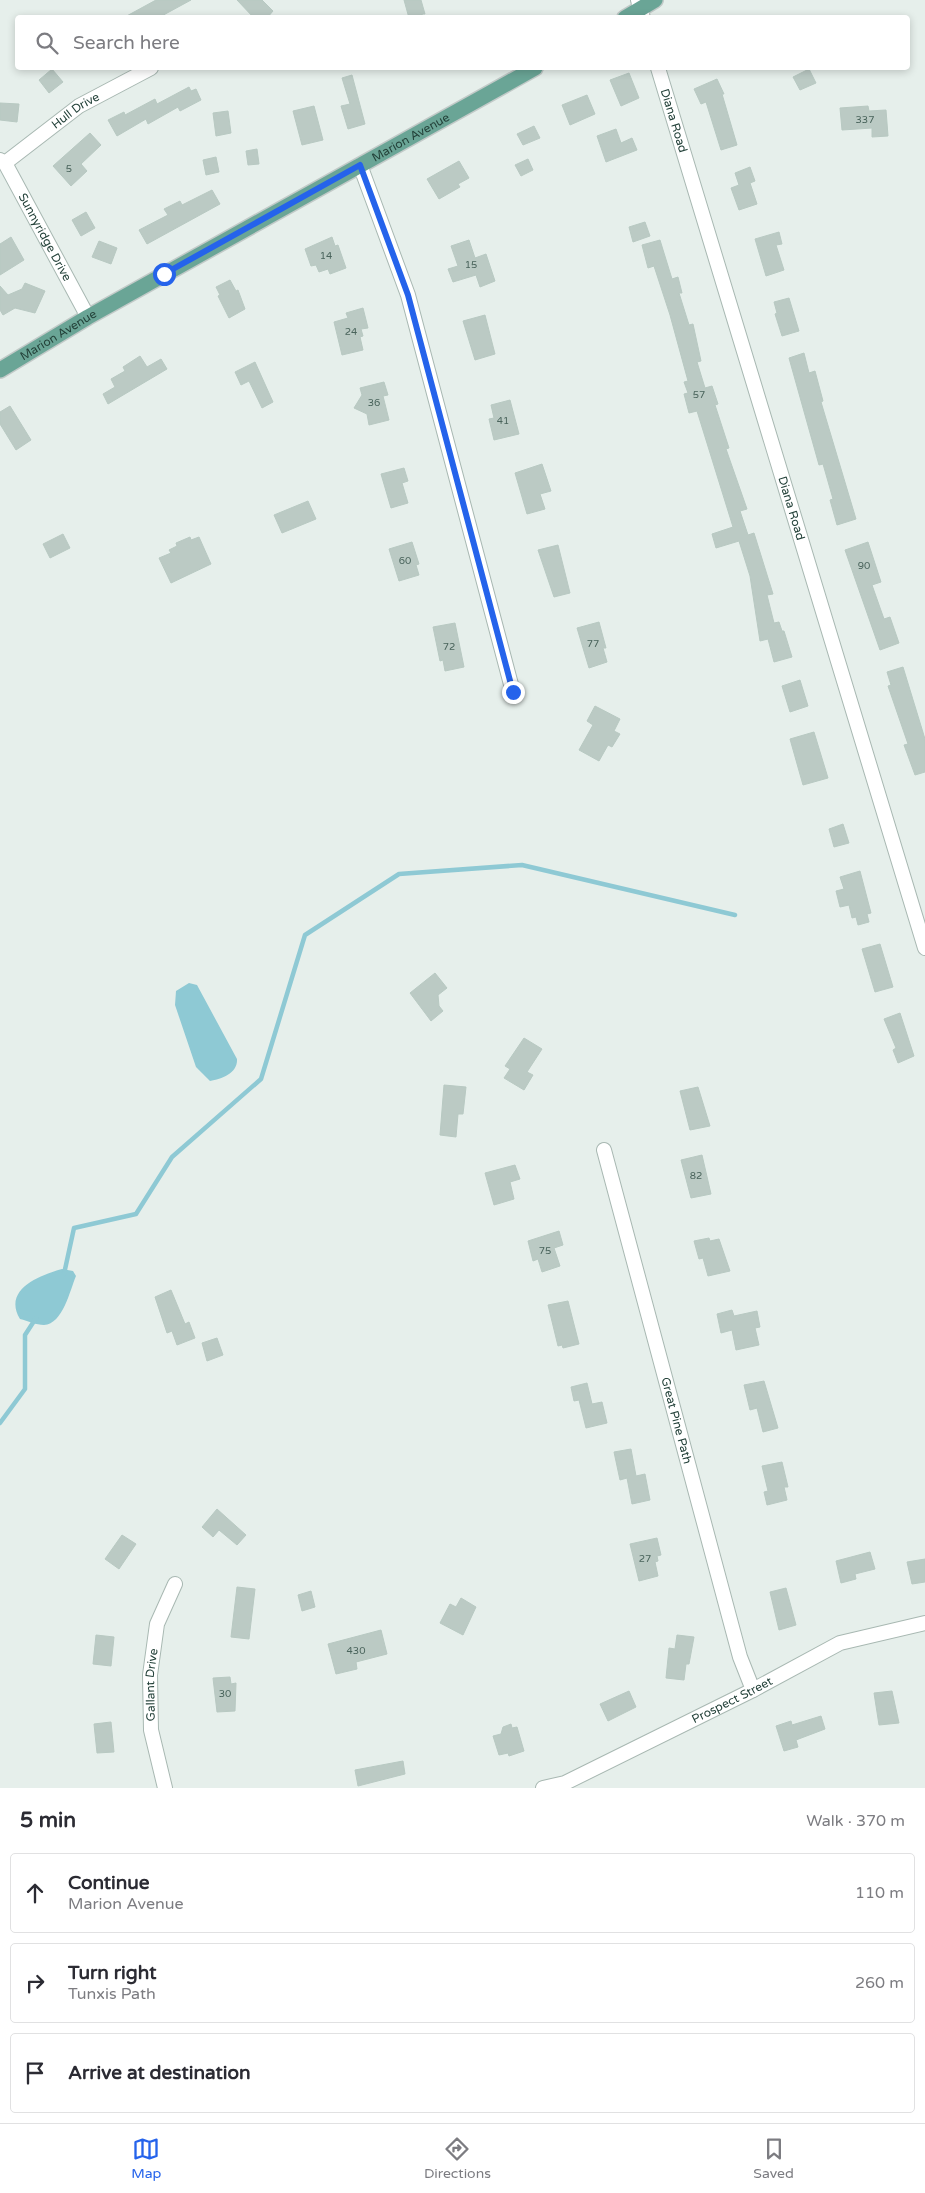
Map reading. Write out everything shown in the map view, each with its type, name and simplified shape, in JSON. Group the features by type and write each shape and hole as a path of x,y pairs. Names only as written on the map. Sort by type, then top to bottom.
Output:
{"main road":[{"path":"640,9 655,0"},
{"name":"Marion Avenue","path":"0,370 88,317 531,70"}],"street":[{"name":"Hull Drive","path":"3,162 79,106 147,70"},
{"name":"Diana Road","path":"659,70 925,948"},
{"name":"Sunnyridge Drive","path":"3,162 88,317"},
{"path":"360,165 408,295 513,692"},
{"name":"Great Pine Path","path":"604,1150 740,1657 753,1690"},
{"name":"Gallant Drive","path":"165,1788 151,1730 150,1675 157,1624 175,1584"},
{"name":"Prospect Street","path":"543,1788 565,1783 753,1690 840,1643 925,1623"}],"water":[{"path":"189,983 197,985 237,1059 237,1064 232,1072 219,1079 210,1081 196,1067 175,1005 176,991"},
{"path":"62,1269 73,1271 76,1276 65,1305 56,1319 44,1325 20,1319 16,1308 16,1299 20,1292 26,1285 44,1275"}],"building":[{"path":"156,0 191,0 164,15 128,15"},
{"path":"237,0 262,0 273,11 270,15 251,15"},
{"path":"404,0 421,0 425,14 408,15"},
{"path":"53,70 63,82 49,93 39,80"},
{"path":"810,70 816,83 800,90 793,77"},
{"path":"629,73 639,98 621,106 610,80"},
{"path":"352,75 365,124 348,129 341,106 350,104 342,78"},
{"path":"717,79 724,94 722,94 737,145 721,150 706,102 701,104 694,89"},
{"path":"189,87 191,91 196,89 201,100 180,111 178,107 148,124 146,119 117,136 108,120 124,112 125,115 155,99 157,104"},
{"path":"587,95 595,114 570,125 562,105"},
{"path":"0,103 19,104 17,122 0,120"},
{"path":"314,106 323,140 302,145 293,111"},
{"path":"868,106 869,111 886,110 888,136 872,137 872,128 842,130 840,108"},
{"path":"228,111 231,133 216,136 213,113"},
{"path":"534,126 540,138 523,145 517,134"},
{"path":"616,129 621,143 632,138 637,150 606,162 597,136"},
{"path":"90,133 101,145 81,164 87,171 71,186 53,166"},
{"path":"257,149 259,164 248,165 246,151"},
{"path":"216,157 219,172 206,175 203,160"},
{"path":"528,159 533,170 521,176 515,165"},
{"path":"459,161 469,178 458,184 460,187 439,199 427,179"},
{"path":"750,167 755,181 750,183 757,204 739,210 731,188 739,185 735,173"},
{"path":"212,190 220,204 147,244 139,230 168,215 164,209 180,201 182,205"},
{"path":"86,212 95,228 81,236 72,220"},
{"path":"645,222 650,236 633,242 629,227"},
{"path":"779,232 782,244 776,245 784,270 766,276 755,239"},
{"path":"11,237 24,260 0,275 0,244"},
{"path":"332,237 335,246 338,245 346,268 330,274 328,269 319,272 316,265 311,266 305,249"},
{"path":"469,240 475,258 486,254 495,281 480,287 476,275 453,282 448,269 458,266 451,246"},
{"path":"660,240 672,279 678,277 682,293 679,293 689,325 693,324 701,361 697,362 705,388 712,386 718,404 715,405 729,448 726,449 747,509 740,511 748,535 754,533 773,594 767,595 774,623 779,622 782,631 784,631 792,657 774,662 768,639 760,641 750,576 739,541 716,548 712,534 733,527 697,411 689,413 684,394 688,393 684,382 688,381 670,315 654,266 648,268 642,245"},
{"path":"99,241 117,248 111,264 92,257"},
{"path":"230,280 236,291 238,290 245,309 229,318 218,296 220,295 216,287"},
{"path":"25,283 45,291 35,313 15,308 3,315 0,310 0,286 8,295 22,289"},
{"path":"789,298 799,331 782,336 775,314 777,313 774,302"},
{"path":"363,308 368,328 361,329 363,336 360,337 363,350 342,355 334,322 348,318 346,313"},
{"path":"485,315 495,354 475,360 463,321"},
{"path":"804,353 809,373 815,371 823,401 821,402 856,519 837,525 830,500 833,499 823,464 819,465 789,358"},
{"path":"140,356 147,367 161,359 167,369 108,404 103,394 115,387 111,379 125,371 123,367"},
{"path":"255,362 273,402 262,408 249,381 241,385 235,372"},
{"path":"384,382 388,395 383,396 389,420 369,425 367,414 354,408 362,395 360,388"},
{"path":"510,400 519,434 494,440 489,419 494,418 491,405"},
{"path":"10,406 31,440 16,450 0,424 0,412"},
{"path":"542,464 551,491 540,494 545,509 527,514 515,473"},
{"path":"404,468 408,481 402,483 408,503 391,508 381,474"},
{"path":"308,501 316,519 282,533 274,515"},
{"path":"63,534 70,548 50,558 43,544"},
{"path":"190,537 191,540 199,537 211,564 171,583 159,558 171,553 169,550 177,546 176,543"},
{"path":"412,542 419,564 416,565 419,575 399,581 389,549"},
{"path":"868,542 881,582 872,585 884,619 890,617 899,643 880,650 845,550"},
{"path":"558,545 570,593 554,597 538,550"},
{"path":"599,622 606,648 603,648 607,662 589,668 577,628"},
{"path":"455,623 464,667 445,671 443,660 440,661 433,627"},
{"path":"903,667 925,739 925,772 915,775 904,745 908,744 888,686 891,685 887,672"},
{"path":"800,680 808,706 790,712 782,686"},
{"path":"595,706 620,719 614,731 620,734 612,747 608,745 599,761 579,750 593,725 587,721"},
{"path":"814,732 828,778 803,785 790,739"},
{"path":"843,824 849,843 834,847 829,829"},
{"path":"860,871 871,913 867,914 869,922 858,925 856,917 852,918 849,905 840,907 836,891 844,889 840,877"},
{"path":"880,944 893,987 875,992 862,949"},
{"path":"435,973 447,988 438,995 439,1006 443,1011 431,1021 410,993"},
{"path":"900,1013 914,1056 898,1063 893,1050 896,1048 884,1019"},
{"path":"524,1038 542,1049 527,1072 533,1075 524,1090 504,1078 510,1069 505,1066"},
{"path":"444,1085 466,1087 463,1114 458,1114 456,1137 440,1135"},
{"path":"698,1087 710,1126 690,1130 680,1091"},
{"path":"702,1155 711,1194 691,1198 681,1160"},
{"path":"515,1165 520,1179 510,1182 514,1199 494,1205 485,1173"},
{"path":"559,1231 563,1245 554,1248 560,1266 542,1272 538,1259 533,1261 528,1241"},
{"path":"709,1238 710,1241 719,1239 730,1271 708,1276 703,1258 699,1259 694,1241"},
{"path":"171,1290 185,1324 189,1322 195,1338 177,1345 172,1331 167,1333 155,1297"},
{"path":"568,1301 579,1344 563,1348 562,1345 558,1346 548,1305"},
{"path":"732,1310 734,1316 757,1311 760,1327 755,1328 759,1345 736,1350 732,1330 721,1333 717,1314"},
{"path":"217,1338 223,1355 207,1361 202,1343"},
{"path":"764,1381 778,1428 763,1432 757,1408 750,1410 744,1385"},
{"path":"587,1383 592,1404 602,1402 607,1423 586,1428 579,1400 574,1401 571,1387"},
{"path":"631,1449 636,1476 645,1474 650,1500 632,1504 627,1478 620,1480 614,1452"},
{"path":"782,1462 788,1487 784,1487 787,1500 767,1505 764,1492 768,1491 762,1466"},
{"path":"217,1509 246,1535 237,1545 219,1530 213,1537 202,1527"},
{"path":"122,1535 136,1544 119,1569 105,1559"},
{"path":"657,1538 661,1555 657,1556 658,1561 655,1562 658,1576 639,1581 630,1544"},
{"path":"870,1552 875,1569 855,1574 856,1579 841,1583 836,1561"},
{"path":"925,1559 925,1582 912,1584 907,1562"},
{"path":"237,1587 255,1589 249,1639 231,1637"},
{"path":"786,1588 796,1625 779,1630 770,1592"},
{"path":"311,1591 315,1607 302,1611 298,1595"},
{"path":"461,1598 476,1607 463,1635 440,1623 450,1604 456,1607"},
{"path":"381,1630 387,1654 356,1662 357,1669 336,1674 328,1644"},
{"path":"96,1635 114,1637 111,1666 93,1664"},
{"path":"677,1635 694,1637 689,1664 686,1664 684,1680 666,1678 669,1648 675,1649"},
{"path":"230,1677 231,1684 236,1683 235,1711 217,1712 213,1678"},
{"path":"629,1691 636,1707 608,1721 600,1704"},
{"path":"892,1691 899,1723 879,1725 874,1693"},
{"path":"821,1716 825,1729 796,1740 798,1747 784,1751 776,1726 791,1721 792,1725"},
{"path":"111,1722 114,1752 97,1753 94,1724"},
{"path":"511,1724 512,1728 517,1727 524,1751 509,1756 508,1753 499,1755 493,1736 501,1734 503,1727"},
{"path":"403,1761 405,1774 358,1786 355,1770"}],"waterway":[{"path":"64,1274 74,1228 136,1214 172,1157 261,1079 305,935 399,874 522,865 735,915"},
{"path":"0,1423 25,1389 25,1335 36,1318"}],"route":[{"path":"164,274 360,165 408,295 513,692"}]}
